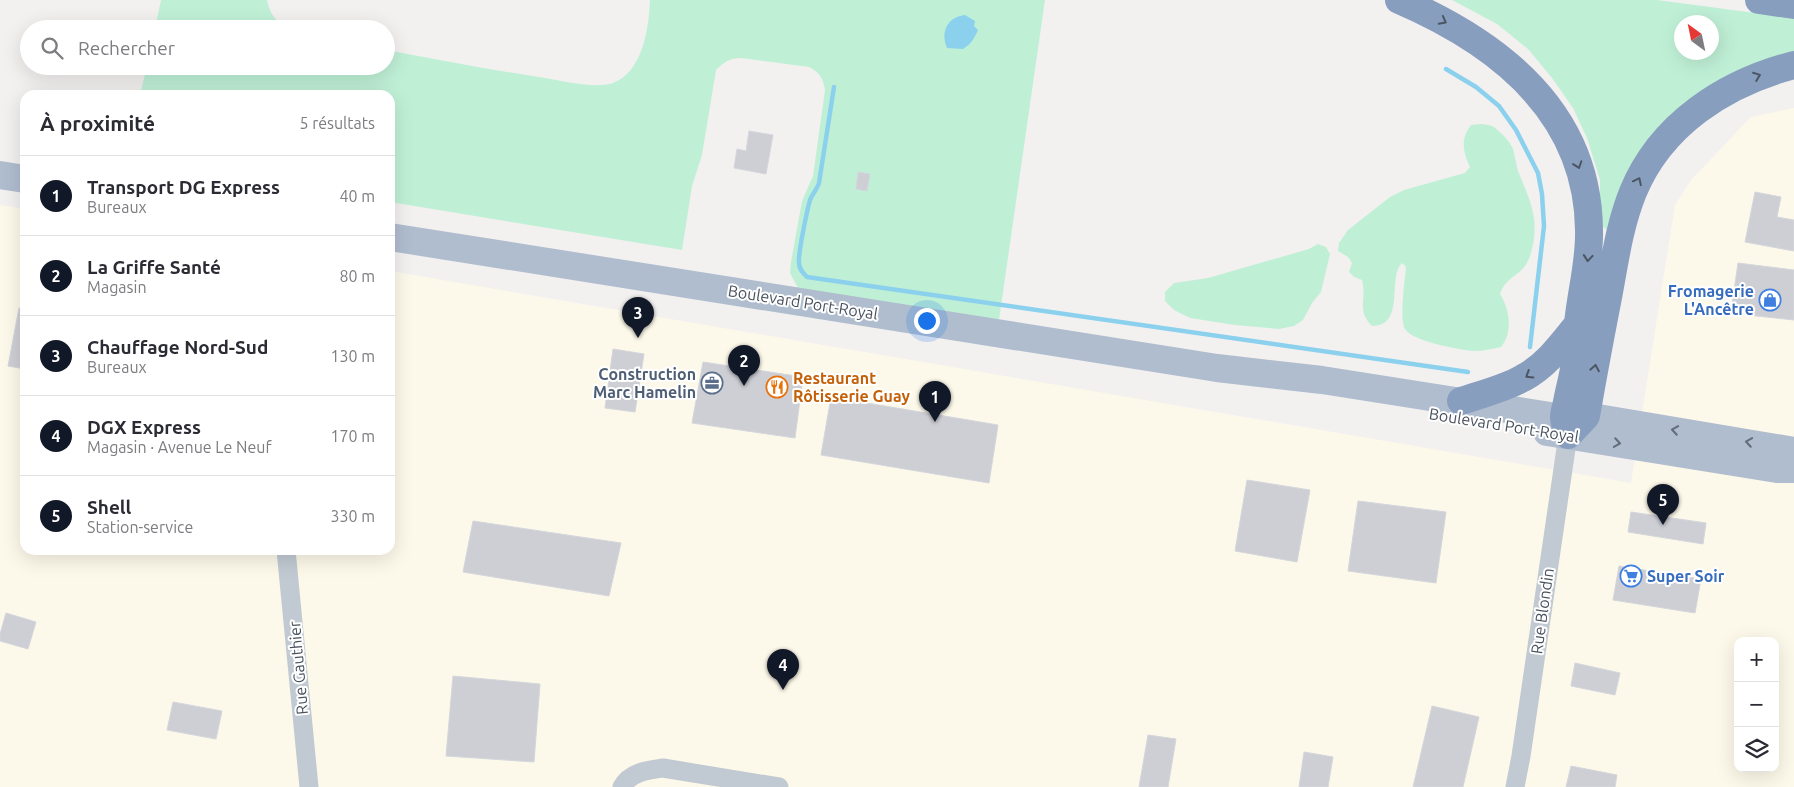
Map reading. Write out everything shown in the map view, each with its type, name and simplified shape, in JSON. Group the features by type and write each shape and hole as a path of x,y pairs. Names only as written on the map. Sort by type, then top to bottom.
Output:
{"highway":[{"path":"1399,0 1451,25 1492,53 1528,84 1561,124 1572,147 1585,189 1589,220 1588,263 1578,324 1573,423"},
{"path":"1759,0 1794,4"},
{"path":"1573,423 1622,227 1633,192 1646,165 1670,134 1688,116 1709,101 1743,82 1767,72 1794,65"},
{"path":"1460,401 1525,378 1538,369 1553,354 1578,324"}],"main road":[{"path":"0,175 20,177"},
{"name":"Boulevard Port-Royal","path":"395,238 1217,368 1322,380 1460,401 1794,470"},
{"name":"Boulevard Port-Royal","path":"1217,368 1411,410 1573,423 1794,451"}],"street":[{"name":"Rue Blondin","path":"1515,787 1573,423"},
{"name":"Rue Gauthier","path":"286,555 309,787"},
{"path":"622,787 625,781 644,770 663,768 780,787"}],"shaded area":[{"path":"1794,108 1794,787 0,787 0,205 20,208 20,555 395,555 395,272 1631,483 1675,205 1692,179 1751,117"}],"green space":[{"path":"161,0 267,0 270,10 277,20 157,20"},
{"path":"650,0 1045,0 999,320 798,288 790,273 791,262 802,201 813,176 825,90 820,76 809,67 741,58 727,61 716,70 702,155 692,186 682,250 395,203 395,90 141,90 145,75 395,75 395,52 588,85 606,85 623,77 638,59 648,23"},
{"path":"1452,0 1657,0 1794,18 1794,55 1704,95 1612,228 1607,230 1600,224 1600,180 1587,138 1573,108 1528,49 1497,24"},
{"path":"1481,124 1495,128 1512,146 1518,171 1533,212 1535,232 1530,256 1523,268 1503,287 1500,294 1506,307 1509,321 1505,341 1501,347 1474,351 1436,344 1409,333 1405,329 1402,316 1406,267 1402,263 1398,270 1394,300 1389,318 1382,324 1372,326 1364,315 1362,280 1354,277 1349,272 1352,263 1348,257 1338,251 1339,243 1348,230 1390,197 1404,190 1465,173 1470,167 1464,151 1465,135 1471,125"},
{"path":"1318,244 1326,247 1330,254 1321,292 1312,303 1303,320 1294,326 1279,329 1190,318 1174,310 1165,301 1165,292 1174,283 1208,278 1309,249"}],"water":[{"path":"965,15 975,21 974,26 978,30 975,36 963,49 947,48 944,36 947,26 954,19"}],"building":[{"path":"749,131 773,135 766,174 734,168 737,149 746,151"},
{"path":"858,172 870,174 867,191 856,189"},
{"path":"1755,192 1781,197 1777,217 1794,220 1794,251 1745,242"},
{"path":"1738,263 1794,270 1794,320 1747,315 1748,307 1732,305"},
{"path":"19,308 20,308 20,368 8,366"},
{"path":"613,349 644,354 635,412 605,408"},
{"path":"703,362 803,377 795,438 692,423"},
{"path":"831,397 998,425 989,483 821,455"},
{"path":"1247,480 1310,490 1297,562 1235,551"},
{"path":"1358,501 1446,512 1436,583 1348,571"},
{"path":"1631,512 1706,523 1703,544 1628,532"},
{"path":"473,521 621,543 609,596 463,572"},
{"path":"1619,566 1701,579 1695,613 1613,600"},
{"path":"6,613 36,622 28,649 0,641"},
{"path":"1575,663 1620,673 1615,695 1571,686"},
{"path":"453,676 540,684 534,762 446,756"},
{"path":"173,702 222,711 216,739 167,730"},
{"path":"1432,706 1479,717 1463,787 1413,787"},
{"path":"1148,735 1176,739 1168,787 1139,787"},
{"path":"1304,752 1333,757 1328,787 1299,787"},
{"path":"1571,766 1617,775 1615,787 1566,787"}],"waterway":[{"path":"1446,69 1476,87 1499,106 1516,130 1538,173 1542,194 1544,226 1530,347"},
{"path":"834,87 819,183 810,200 800,250 800,267 807,277 1468,372"}],"place":[{"name":"Fromagerie L'Ancêtre","path":"1770,300"},
{"name":"Chauffage Nord-Sud","path":"638,338"},
{"name":"Construction Marc Hamelin","path":"712,383"},
{"name":"La Griffe Santé","path":"744,386"},
{"name":"Restaurant Rôtisserie Guay","path":"777,387"},
{"name":"Transport DG Express","path":"935,422"},
{"name":"Shell","path":"1663,525"},
{"name":"Super Soir","path":"1631,576"},
{"name":"DGX Express","path":"783,690"}]}
